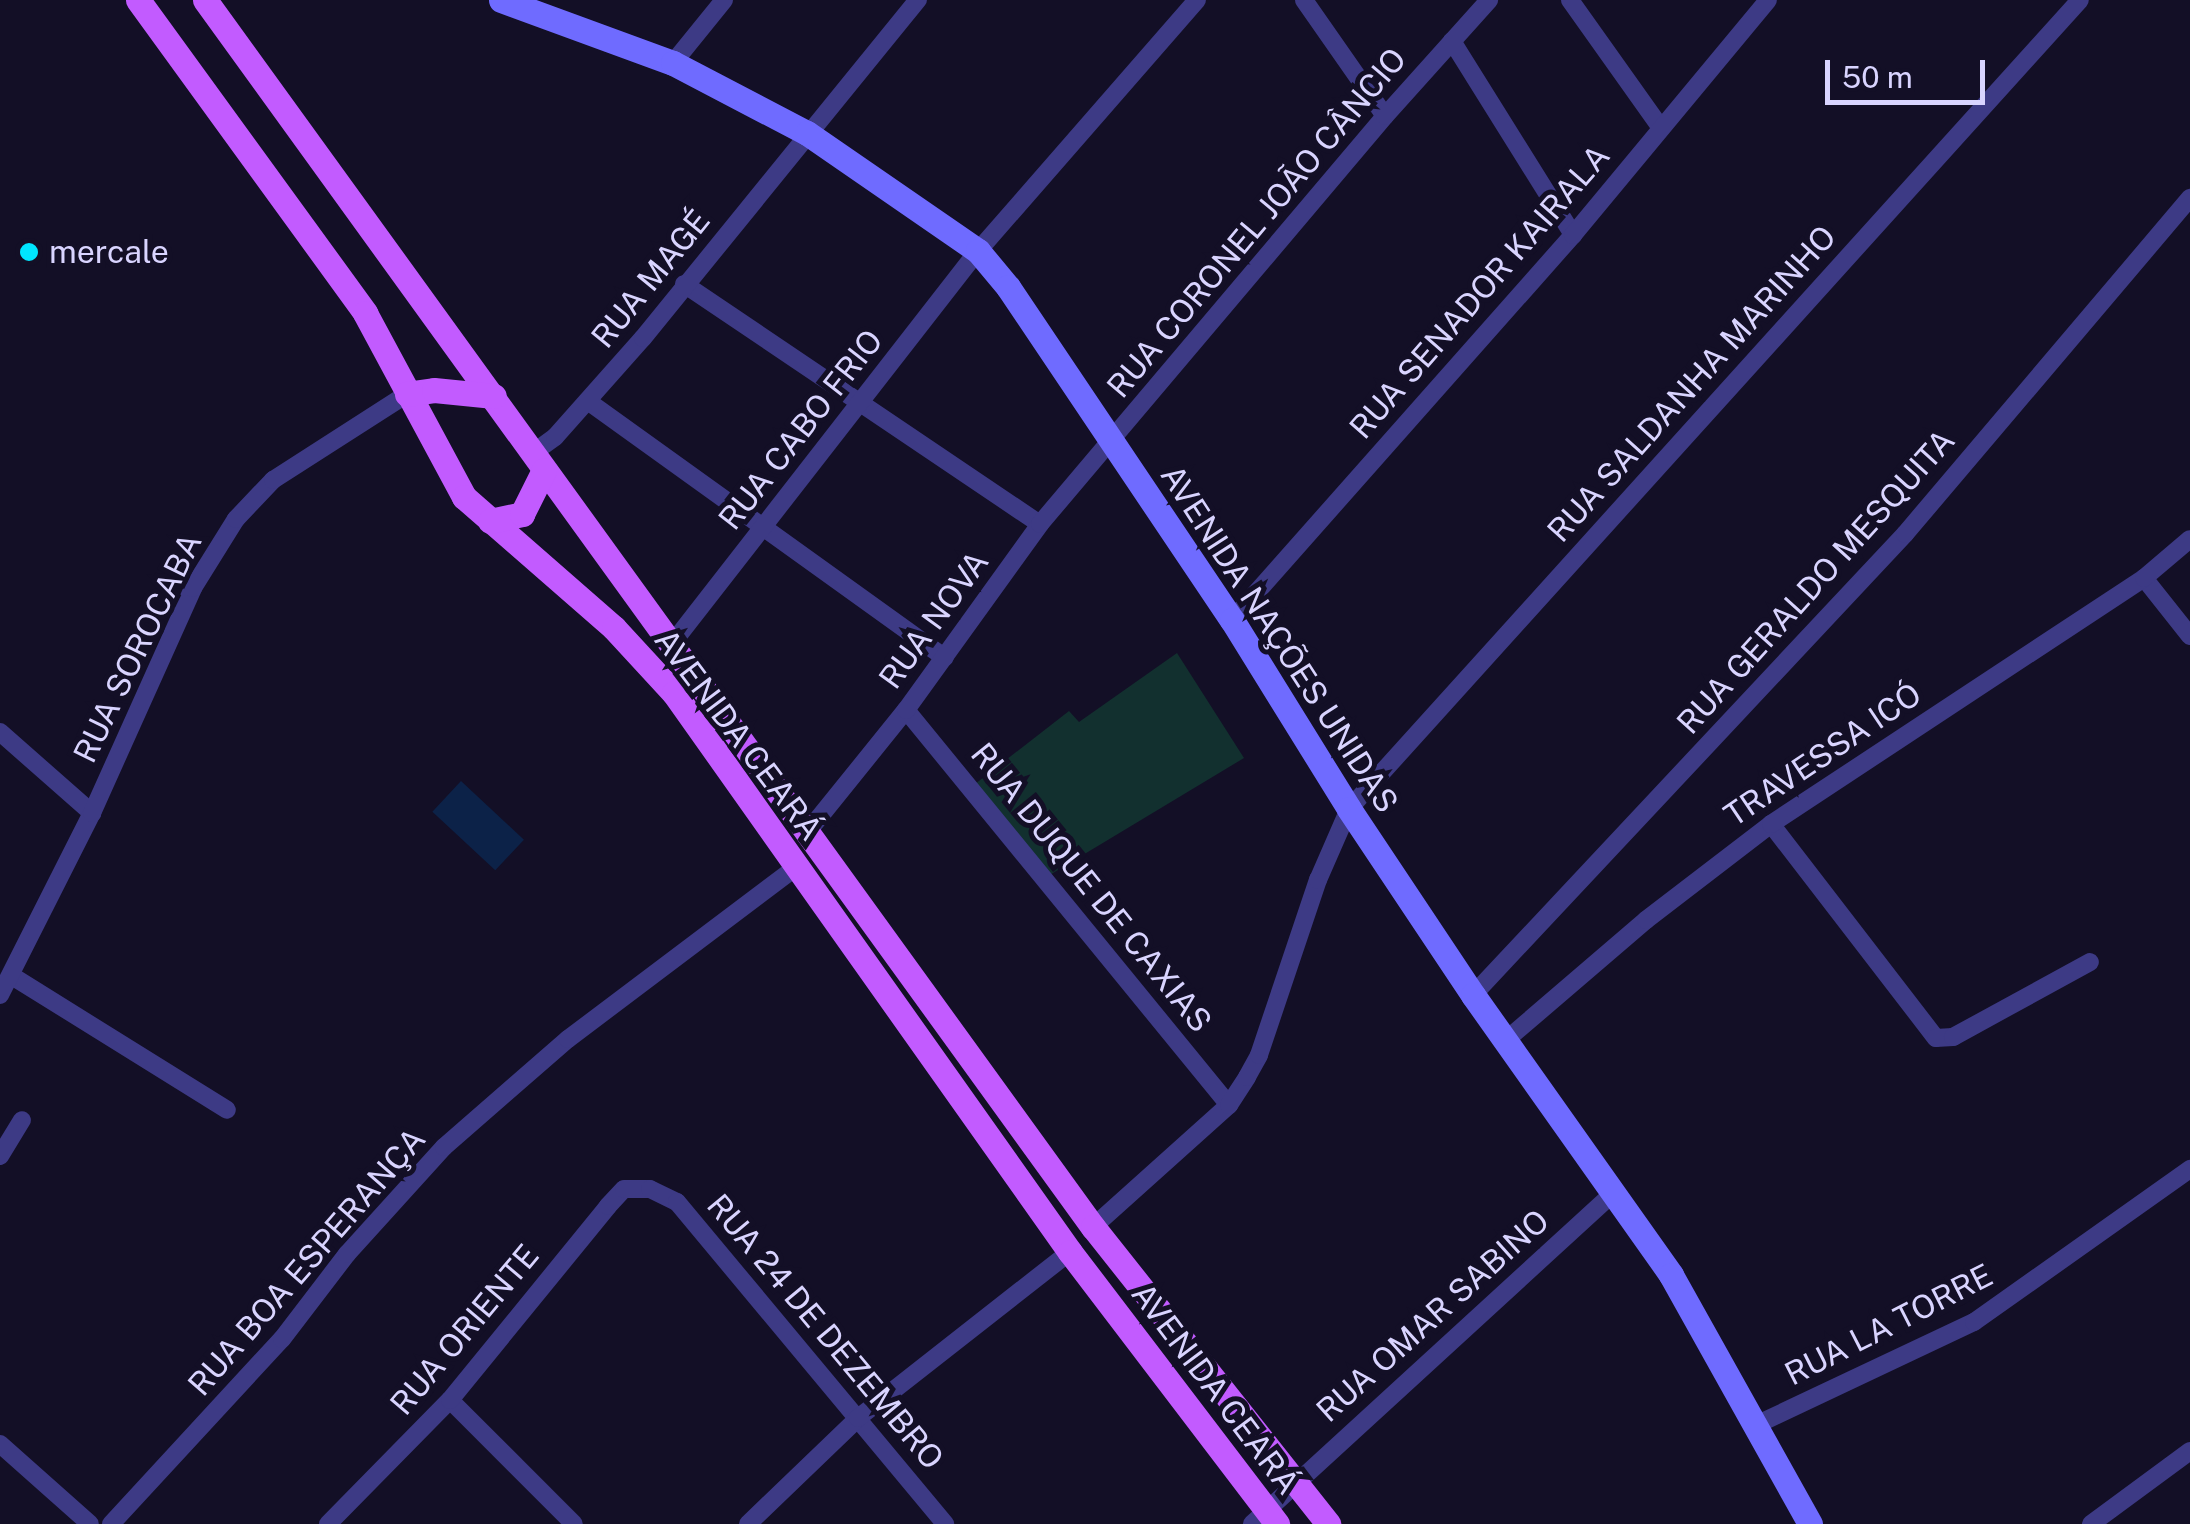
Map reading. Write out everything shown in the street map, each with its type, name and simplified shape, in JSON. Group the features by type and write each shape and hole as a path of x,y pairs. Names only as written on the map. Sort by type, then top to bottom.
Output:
{"main road":[{"name":"AVENIDA CEARÁ","path":"138,0 365,313 464,497 614,628 674,693 1265,1520"},
{"name":"AVENIDA CEARÁ","path":"205,0 1093,1228 1328,1524"},
{"path":"408,394 434,390 494,396"},
{"path":"490,521 522,514 538,462"}],"street":[{"path":"673,63 724,0"},
{"name":"RUA MAGÉ","path":"538,462 918,0"},
{"name":"RUA CABO FRIO","path":"672,645 978,251 1197,0"},
{"path":"1304,0 1384,116"},
{"name":"RUA CORONEL JOÃO CÂNCIO","path":"1112,441 1384,116 1489,0"},
{"path":"1570,0 1661,128"},
{"name":"RUA SENADOR KAIRALA","path":"1232,620 1573,235 1768,0"},
{"name":"RUA SALDANHA MARINHO","path":"1093,1228 1229,1104 1260,1055 1318,880 1350,810 2080,0"},
{"name":"AVENIDA NAÇÕES UNIDAS","path":"514,2 673,63 807,134 978,251 1232,620 1350,810 1474,995 1671,1275 1758,1424 1810,1524"},
{"path":"1452,41 1573,235"},
{"name":"RUA GERALDO MESQUITA","path":"1474,995 1905,534 2190,198"},
{"path":"684,284 1040,524"},
{"name":"RUA SOROCABA","path":"0,995 92,813 193,588 236,519 273,480 408,394"},
{"path":"588,402 945,658"},
{"name":"RUA NOVA","path":"805,834 906,710 1040,524 1112,441"},
{"name":"TRAVESSA ICÓ","path":"1505,1040 1646,920 1771,824 2144,578 2190,539"},
{"path":"2144,578 2190,636"},
{"name":"RUA DUQUE DE CAXIAS","path":"906,710 1229,1104"},
{"path":"0,732 92,813"},
{"path":"1771,824 1936,1038 1953,1037 2090,962"},
{"name":"RUA BOA ESPERANÇA","path":"111,1524 282,1339 347,1254 444,1147 568,1039 796,867"},
{"path":"12,976 227,1110"},
{"path":"0,1156 22,1120"},
{"name":"RUA LA TORRE","path":"1758,1424 1974,1322 2190,1169"},
{"name":"RUA ORIENTE","path":"328,1524 450,1400 624,1189 650,1189"},
{"name":"RUA 24 DE DEZEMBRO","path":"650,1189 678,1202 945,1524"},
{"name":"RUA OMAR SABINO","path":"1265,1520 1294,1484 1614,1192"},
{"path":"748,1524 858,1418 1070,1252"},
{"path":"450,1400 574,1524"},
{"path":"0,1444 90,1524"},
{"path":"2090,1524 2190,1451"}],"green space":[{"path":"1177,653 1244,758 1048,876 975,784 1069,711 1079,722"}],"water":[{"path":"461,781 524,840 495,870 432,812"}],"place":[{"name":"mercale","path":"29,252"}]}
